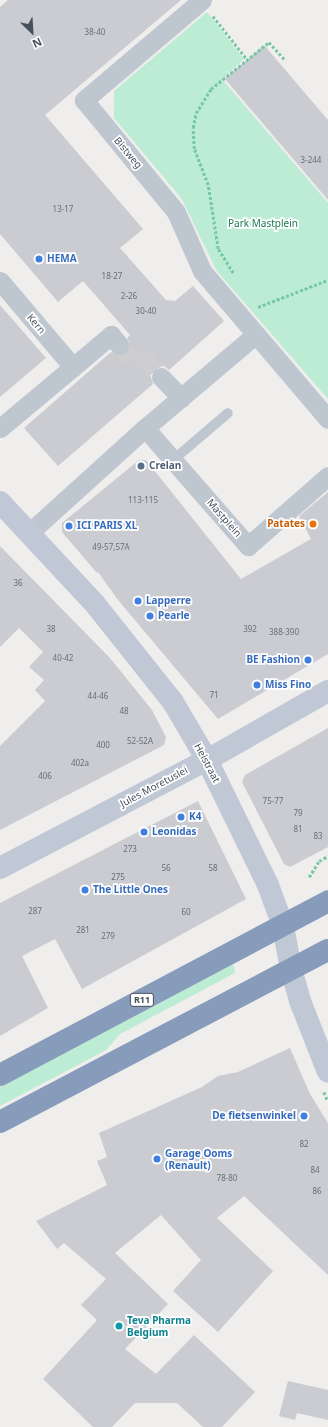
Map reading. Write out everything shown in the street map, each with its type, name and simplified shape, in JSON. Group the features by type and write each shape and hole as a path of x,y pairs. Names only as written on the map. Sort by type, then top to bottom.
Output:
{"highway":[{"name":"R11","path":"0,1075 283,926 328,900"},
{"path":"0,1122 291,969 325,954"}],"street":[{"name":"Bistweg","path":"201,0 84,100 176,212 202,271 255,335"},
{"name":"Kern","path":"0,281 73,367"},
{"path":"0,428 111,335 119,345"},
{"path":"29,533 145,428 255,335 328,419"},
{"path":"161,377 181,398"},
{"name":"Mastplein","path":"145,428 248,546 328,476"},
{"name":"Heistraat","path":"0,502 95,604 148,670 173,702 207,760 268,885 283,926 291,969 300,1001 328,1072"},
{"name":"Jules Moretuslei","path":"0,868 207,760 328,691"}],"lane":[{"path":"173,460 228,413"}],"path":[{"path":"201,0 247,60"},
{"path":"238,280 218,249 208,185 194,149 193,128 200,103 211,89 269,42 286,61"},
{"path":"238,315 328,280"},
{"path":"255,301 259,306"},
{"path":"310,877 319,861 328,856"}],"green space":[{"name":"Park Mastplein","path":"207,12 244,59 222,79 328,203 328,399 216,270 182,199 114,118 114,91"},
{"path":"233,964 235,973 120,1034 106,1050 0,1106 0,1087"}],"building":[{"path":"8,0 181,0 45,115 143,229 120,248 166,300 175,301 193,286 224,321 169,370 164,366 154,369 150,374 153,384 58,466 24,428 111,352 120,356 126,353 130,344 127,338 130,335 83,281 58,302 0,234 0,7"},
{"path":"264,45 328,120 328,200 225,79"},
{"path":"0,305 46,358 0,397"},
{"path":"139,460 146,460 241,579 311,539 299,516 328,492 328,654 218,719 118,600 98,572 97,573 62,532 62,523"},
{"path":"0,546 110,658 152,710 166,737 164,745 0,830 0,746 45,701 35,690 44,680 29,667 43,652 19,628 0,647"},
{"path":"328,728 328,847 290,867 284,864 242,782 245,775"},
{"path":"198,801 246,899 82,989 55,939 22,956 48,1008 0,1036 0,903"},
{"path":"290,1048 310,1094 328,1123 328,1275 244,1196 217,1218 273,1271 218,1332 173,1291 201,1260 161,1215 115,1253 168,1304 125,1349 156,1374 194,1335 255,1392 222,1427 203,1427 177,1403 135,1403 112,1427 93,1427 43,1379 97,1320 81,1305 106,1279 64,1243 57,1249 36,1221 107,1185 97,1161 107,1157 99,1133 202,1087 218,1076 238,1072"},
{"path":"288,1381 328,1390 328,1420 297,1413 295,1420 279,1416"}],"tunnel":[{"path":"119,345 135,362 143,356 161,377"}],"place":[{"name":"HEMA","path":"39,259"},
{"name":"Crelan","path":"141,466"},
{"name":"Patates","path":"313,524"},
{"name":"ICI PARIS XL","path":"69,526"},
{"name":"Lapperre","path":"138,601"},
{"name":"Pearle","path":"150,616"},
{"name":"BE Fashion","path":"308,660"},
{"name":"Miss Fino","path":"257,685"},
{"name":"K4","path":"181,817"},
{"name":"Leonidas","path":"144,832"},
{"name":"The Little Ones","path":"85,890"},
{"name":"De fietsenwinkel","path":"304,1116"},
{"name":"Garage Ooms (Renault)","path":"157,1159"},
{"name":"Teva Pharma Belgium","path":"119,1326"}]}
